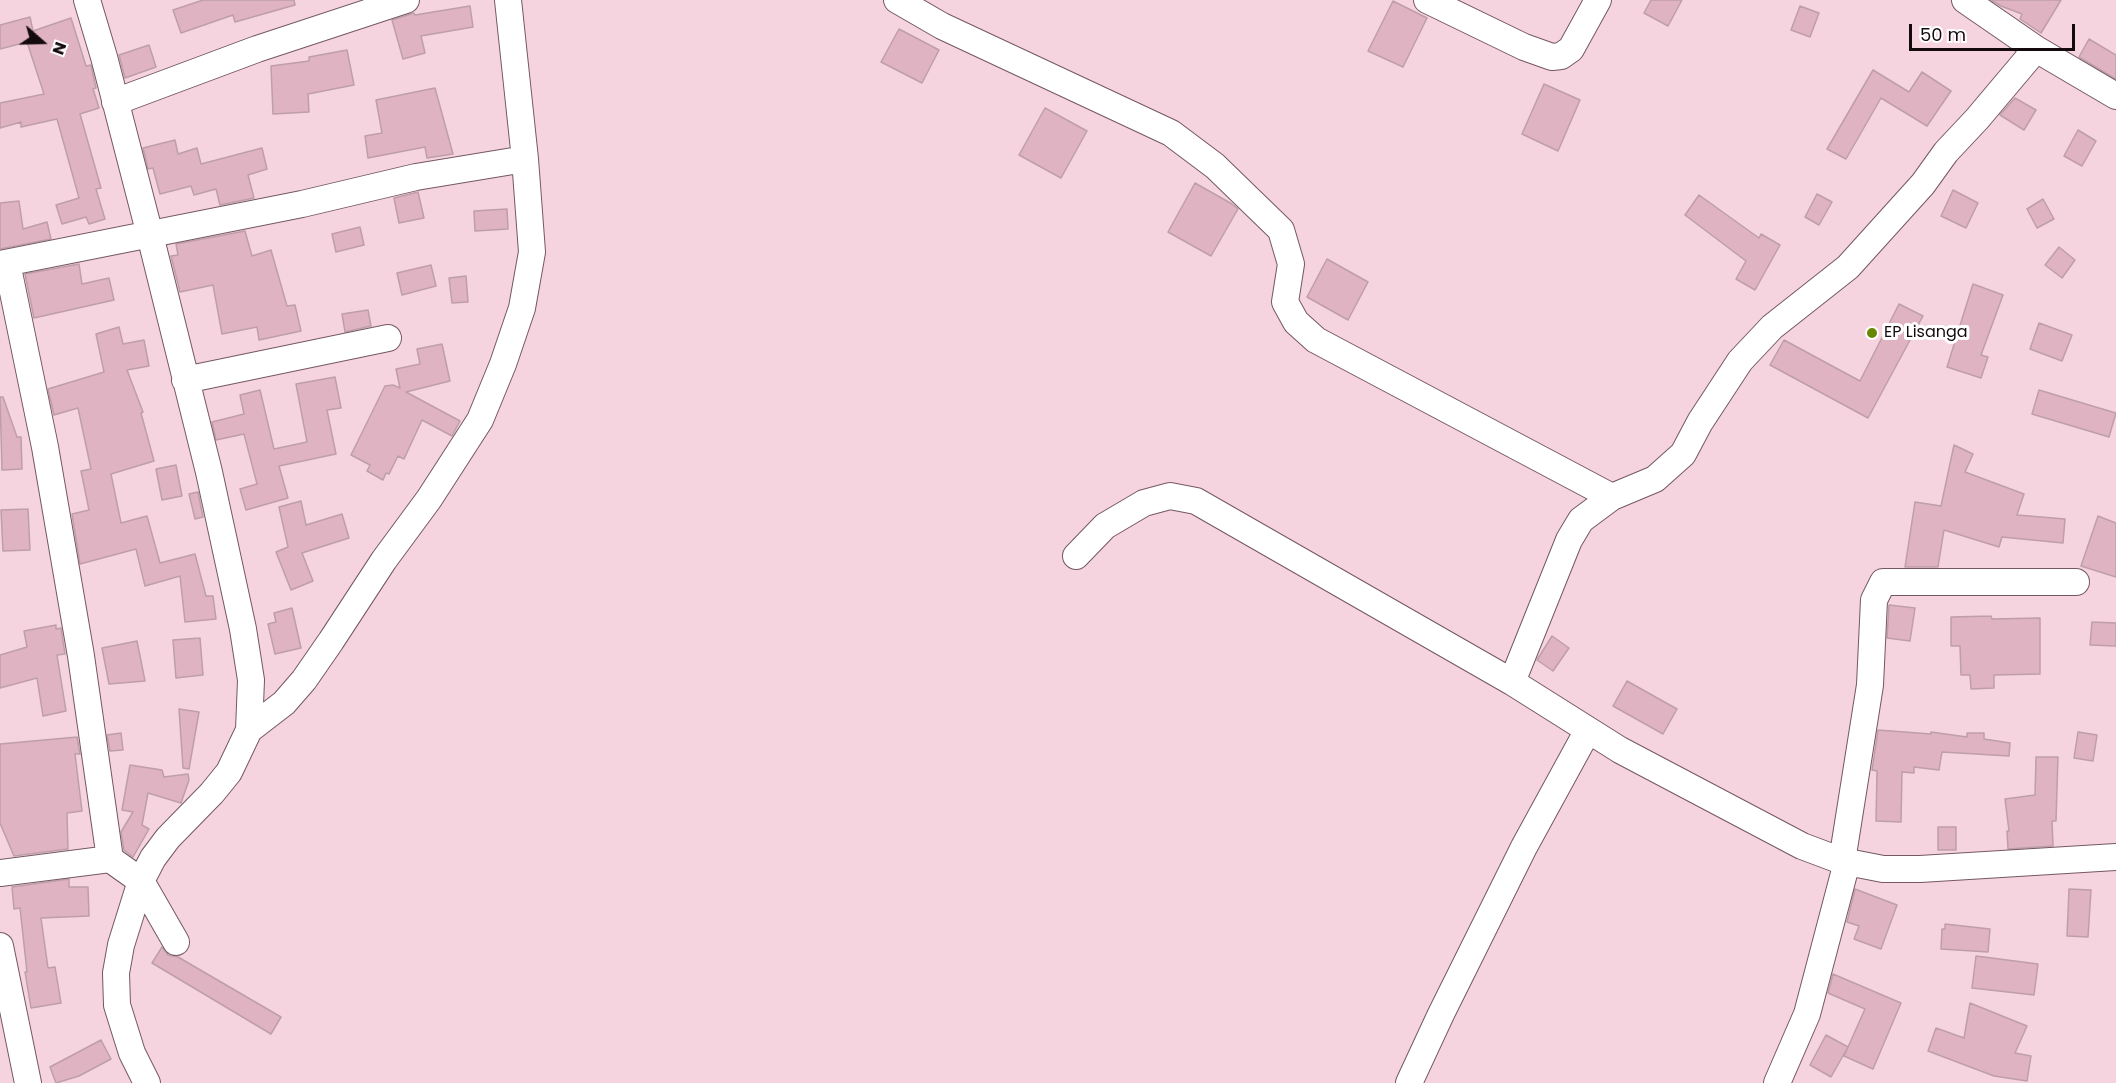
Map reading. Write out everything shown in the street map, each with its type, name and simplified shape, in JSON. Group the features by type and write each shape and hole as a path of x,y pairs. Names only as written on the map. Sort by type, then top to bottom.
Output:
{"street":[{"path":"87,0 150,235 209,472 252,681 249,730 229,772 168,838 141,881 121,945 116,973 117,1005 132,1053 147,1083"},
{"path":"115,102 257,49 406,0"},
{"path":"249,730 284,702 304,680 384,560 429,499 480,420 503,364 522,308 532,252 525,159 508,0"},
{"path":"897,0 942,26 1171,133 1215,166 1281,230 1291,264 1285,302 1296,322 1316,340 1612,497"},
{"path":"1427,0 1524,47 1552,57 1561,56 1570,49 1598,0"},
{"path":"1965,0 2036,49 2116,96"},
{"path":"1512,682 1569,540 1581,520 1612,497 1655,479 1683,454 1700,422 1740,361 1773,327 1848,267 1923,184 1946,152 2036,49"},
{"path":"110,859 73,610 45,447 3,263 302,204 416,177 525,159"},
{"path":"185,380 388,338"},
{"path":"1076,556 1105,526 1144,503 1170,496 1196,501 1512,682 1620,750 1802,846 1844,862 1883,869 1920,869 2116,856"},
{"path":"1777,1083 1808,1014 1844,862 1870,685 1874,600 1883,582 2076,582"},
{"path":"1409,1083 1524,848 1588,730"},
{"path":"0,873 110,859 141,881 176,942"},
{"path":"0,946 28,1083"}],"building":[{"path":"203,0 294,0 295,5 235,22 233,15 181,33 173,10"},
{"path":"1651,0 1682,0 1668,26 1644,13"},
{"path":"1991,0 2061,0 2041,33 2020,19 2022,14"},
{"path":"1393,1 1427,18 1403,67 1368,51"},
{"path":"470,6 473,27 421,36 425,53 403,59 392,20 414,13 415,15"},
{"path":"1800,6 1819,13 1810,37 1791,30"},
{"path":"30,17 33,31 71,18 86,66 91,65 96,88 93,89 99,108 80,114 101,188 96,189 105,219 89,224 86,217 62,224 56,205 79,198 57,119 21,127 21,122 0,128 0,103 44,94 27,42 0,49 0,25"},
{"path":"899,29 939,50 922,83 881,62"},
{"path":"2089,39 2116,55 2116,79 2079,57"},
{"path":"149,45 156,67 125,78 119,55"},
{"path":"347,50 354,85 308,94 309,112 273,114 271,66 309,61 309,57"},
{"path":"1873,70 1909,92 1922,72 1951,91 1927,126 1881,98 1846,159 1827,149"},
{"path":"1544,84 1580,100 1558,151 1522,134"},
{"path":"435,88 453,154 427,158 425,147 368,158 365,136 382,133 376,100"},
{"path":"2015,98 2036,110 2024,130 2000,115"},
{"path":"1045,108 1087,131 1061,178 1019,155"},
{"path":"2078,130 2096,141 2082,166 2064,156"},
{"path":"175,140 178,154 197,148 201,164 262,148 267,169 248,175 254,198 220,205 216,189 194,195 191,186 160,194 153,168 148,169 143,148"},
{"path":"1195,183 1238,209 1211,256 1168,232"},
{"path":"1953,190 1978,203 1966,228 1941,216"},
{"path":"418,192 424,218 399,223 394,198"},
{"path":"1817,194 1832,202 1819,225 1805,217"},
{"path":"1699,195 1759,238 1761,234 1780,245 1755,290 1736,279 1746,261 1685,215"},
{"path":"2043,199 2054,219 2037,228 2027,209"},
{"path":"19,201 23,229 47,222 51,239 0,249 0,203"},
{"path":"507,209 508,229 475,231 474,211"},
{"path":"360,227 364,245 336,252 332,234"},
{"path":"245,231 252,256 271,250 287,306 295,305 301,331 259,340 257,327 222,334 213,285 180,292 171,256 178,255 176,244"},
{"path":"2059,247 2075,260 2062,278 2045,265"},
{"path":"1327,259 1368,282 1348,320 1307,297"},
{"path":"79,264 82,284 109,278 114,300 34,318 25,274"},
{"path":"431,265 436,286 402,295 397,273"},
{"path":"466,276 468,302 452,303 449,278"},
{"path":"1973,284 2003,295 1981,355 1988,357 1981,378 1947,367"},
{"path":"1899,304 1923,316 1868,418 1770,365 1784,340 1860,381"},
{"path":"368,310 371,326 345,332 342,314"},
{"path":"2039,323 2072,335 2062,361 2030,349"},
{"path":"119,327 123,344 144,340 149,366 127,370 143,412 141,413 154,461 111,474 121,523 147,516 160,563 195,554 206,596 213,596 216,619 185,622 180,576 145,586 136,549 80,564 72,514 89,510 81,471 91,469 78,408 54,415 48,389 104,372 96,334"},
{"path":"442,344 450,381 406,392 460,421 452,436 422,420 404,459 398,456 389,474 386,473 383,480 367,471 370,465 351,455 385,386 393,385 400,388 396,369 420,364 417,349"},
{"path":"335,377 341,408 327,410 336,454 279,466 288,498 246,510 240,489 257,484 244,434 216,440 212,422 244,414 240,395 260,390 274,449 307,442 296,384"},
{"path":"2039,390 2116,413 2109,437 2032,414"},
{"path":"0,397 3,397 17,437 21,437 22,469 2,470"},
{"path":"1954,445 1973,454 1965,472 2024,494 2017,515 2065,519 2063,543 2002,537 1999,547 1944,530 1938,567 1905,567 1915,502 1941,506"},
{"path":"176,465 182,496 162,500 156,469"},
{"path":"198,492 203,517 195,519 189,494"},
{"path":"301,501 306,525 342,514 349,538 302,553 313,581 291,590 276,552 288,547 279,507"},
{"path":"28,509 30,550 3,551 1,510"},
{"path":"2098,516 2116,523 2116,577 2081,566"},
{"path":"1889,605 1915,608 1910,641 1887,638"},
{"path":"292,608 301,648 275,654 268,624 276,622 274,613"},
{"path":"1991,616 1992,619 2040,618 2040,674 1994,675 1994,688 1971,689 1970,675 1961,675 1960,646 1951,646 1951,617"},
{"path":"2092,622 2116,623 2116,646 2090,645"},
{"path":"56,625 56,629 61,628 65,654 57,655 66,711 43,716 37,678 0,688 0,655 27,647 24,631"},
{"path":"1552,636 1569,648 1553,671 1537,660"},
{"path":"200,638 203,675 176,678 173,640"},
{"path":"137,641 145,681 109,684 102,648"},
{"path":"1627,681 1677,709 1663,734 1613,706"},
{"path":"179,709 199,712 189,769 183,768"},
{"path":"1878,730 1931,734 1931,732 1967,737 1967,733 1984,733 1984,739 2010,743 2009,756 1942,752 1939,770 1914,767 1914,773 1902,772 1901,822 1876,821 1877,771 1872,770"},
{"path":"2078,732 2097,735 2093,761 2074,758"},
{"path":"121,733 123,750 110,751 107,735"},
{"path":"77,737 80,754 75,754 82,811 67,813 68,849 14,856 0,823 0,744"},
{"path":"2036,757 2058,757 2056,821 2052,821 2053,846 2008,849 2007,831 2009,831 2005,799 2035,795"},
{"path":"130,765 162,770 164,777 188,774 189,780 181,803 148,793 142,825 149,829 133,857 124,850 121,832 133,812 122,810"},
{"path":"1938,827 1956,827 1956,850 1938,850"},
{"path":"69,879 69,887 88,887 89,916 41,918 48,968 55,967 61,1003 31,1008 25,972 27,972 20,908 14,909 12,887"},
{"path":"1855,889 1897,905 1881,949 1854,939 1859,926 1847,922"},
{"path":"2069,889 2091,890 2088,937 2067,936"},
{"path":"1945,924 1990,929 1988,952 1941,949 1942,929 1945,929"},
{"path":"162,947 168,955 178,957 281,1017 271,1034 152,963"},
{"path":"1976,956 2038,964 2034,995 1972,988"},
{"path":"1833,974 1901,1003 1873,1069 1844,1056 1865,1009 1828,993"},
{"path":"1970,1003 2027,1026 2015,1053 2031,1056 2027,1081 1994,1076 1928,1051 1936,1028 1964,1038"},
{"path":"1826,1035 1848,1047 1831,1077 1810,1065"},
{"path":"101,1040 111,1059 79,1076 56,1083 50,1067"}],"place":[{"name":"EP Lisanga","path":"1872,333"}]}
